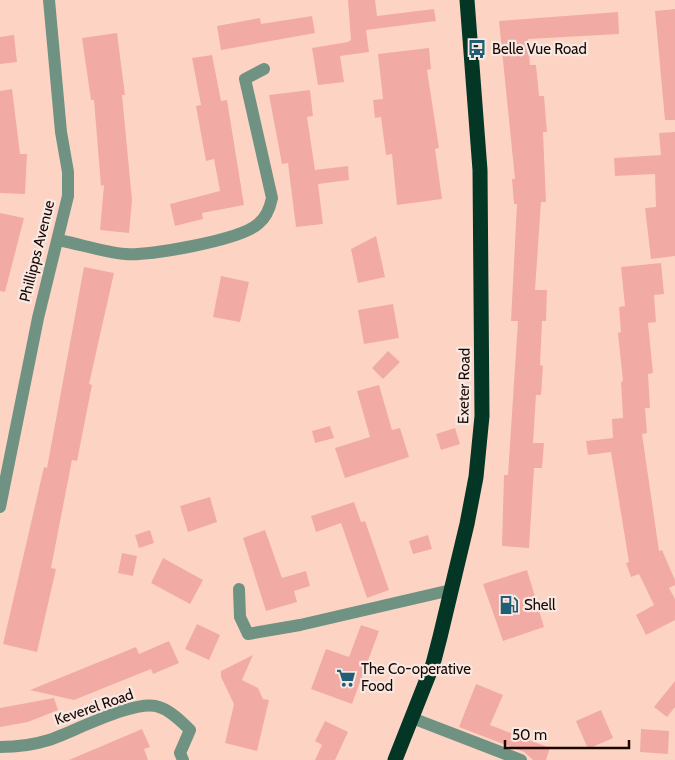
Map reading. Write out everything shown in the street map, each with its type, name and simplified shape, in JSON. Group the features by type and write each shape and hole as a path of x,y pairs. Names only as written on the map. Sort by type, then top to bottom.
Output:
{"highway":[{"name":"Exeter Road","path":"395,760 433,664 474,486 482,416 480,170 467,0"}],"street":[{"name":"Phillipps Avenue","path":"0,507 38,318 68,196 68,172 61,132 49,0"},
{"path":"58,240 125,254 146,254 242,234 258,224 269,211 272,198 245,79 264,69"},
{"path":"240,589 240,617 248,634 300,625 451,590"},
{"name":"Keverel Road","path":"0,747 23,746 48,740 127,710 159,706 190,730 180,752 183,760"},
{"path":"412,718 521,760"}],"building":[{"path":"348,0 375,0 377,16 434,9 436,21 366,30 369,52 340,56 344,82 318,85 312,48 351,40"},
{"path":"675,9 675,120 665,120 655,11"},
{"path":"618,12 619,34 528,39 530,65 536,65 539,96 544,96 547,132 543,132 546,202 541,202 535,290 547,290 546,321 542,321 540,365 543,366 541,395 536,395 533,443 544,443 542,468 534,468 529,548 502,546 504,475 508,475 518,321 511,321 517,204 514,204 512,179 515,179 499,21"},
{"path":"312,16 315,33 221,50 217,26 260,18 261,24"},
{"path":"117,33 125,95 122,95 132,200 129,233 100,230 104,185 101,186 94,100 91,100 82,38"},
{"path":"14,35 17,62 0,64 0,37"},
{"path":"429,48 431,69 427,70 439,148 435,149 442,199 397,205 392,154 386,155 381,117 375,118 373,100 383,99 378,54"},
{"path":"212,55 221,101 227,100 244,205 202,213 203,219 175,226 170,204 220,191 214,159 206,161 196,106 201,105 192,58"},
{"path":"12,89 20,154 27,154 25,194 0,193 0,91"},
{"path":"310,90 313,116 307,117 315,170 348,166 349,180 318,184 323,224 296,227 288,163 282,164 269,95"},
{"path":"675,132 675,256 651,259 645,208 656,207 655,174 615,176 614,158 661,155 659,133"},
{"path":"0,213 24,218 5,292 0,291"},
{"path":"376,236 385,277 358,283 351,249"},
{"path":"661,263 664,294 654,295 656,322 648,323 653,373 648,374 650,408 645,408 647,433 642,434 659,551 662,550 675,580 675,585 669,588 675,599 675,620 646,635 636,615 654,605 639,574 631,577 626,563 629,562 611,452 588,455 586,441 613,438 612,419 623,418 621,382 623,381 618,333 621,332 619,307 625,306 621,267"},
{"path":"84,267 114,273 89,384 92,385 77,461 72,460 51,568 56,569 37,652 3,644 44,467 47,468"},
{"path":"221,276 249,282 240,322 213,317"},
{"path":"393,304 399,338 364,344 358,310"},
{"path":"388,351 400,362 383,379 372,368"},
{"path":"379,385 392,430 400,428 409,457 345,478 335,448 370,437 357,391"},
{"path":"330,426 334,438 315,443 312,431"},
{"path":"455,428 460,444 441,450 436,434"},
{"path":"210,497 217,522 188,532 180,506"},
{"path":"354,502 361,522 365,521 389,590 367,598 341,523 316,532 311,516"},
{"path":"150,530 154,543 139,548 135,535"},
{"path":"265,530 282,578 306,571 310,586 294,591 297,602 266,611 243,538"},
{"path":"428,535 432,549 413,554 409,541"},
{"path":"122,553 137,556 133,576 118,573"},
{"path":"163,558 203,580 190,604 151,583"},
{"path":"527,570 544,627 503,641 483,584"},
{"path":"197,624 220,635 209,660 185,649"},
{"path":"361,625 379,631 352,704 311,689 326,649 349,657"},
{"path":"169,641 179,663 153,674 151,669 74,700 30,690 136,647 139,654"},
{"path":"253,655 242,680 258,688 263,699 269,700 257,751 225,743 234,704 221,677 221,671"},
{"path":"675,681 675,707 667,717 654,707"},
{"path":"476,684 503,695 490,725 550,748 546,760 533,760 524,752 459,727"},
{"path":"54,698 58,710 28,722 0,727 0,708"},
{"path":"601,710 613,738 588,749 576,721"},
{"path":"325,721 348,732 335,760 315,760 322,745 315,741"},
{"path":"142,729 150,747 144,749 148,760 69,760"},
{"path":"641,729 669,731 668,754 640,752"}],"place":[{"name":"Belle Vue Road","path":"477,49"},
{"name":"Shell","path":"509,605"},
{"name":"The Co-operative Food","path":"346,678"}]}
